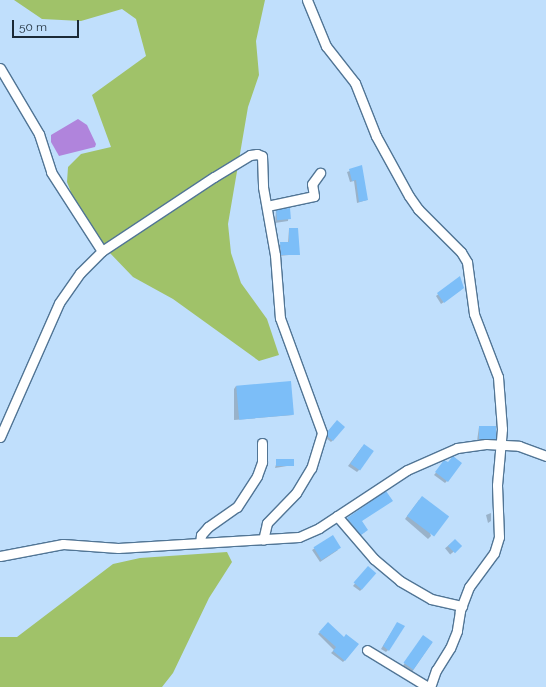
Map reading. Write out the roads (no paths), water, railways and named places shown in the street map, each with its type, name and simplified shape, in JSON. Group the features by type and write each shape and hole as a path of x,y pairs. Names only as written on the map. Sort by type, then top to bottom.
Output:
{"street":[{"path":"308,0 326,46 355,83 376,136 409,196 418,209 461,252 467,262 474,314 498,377 502,446 497,485 499,538 494,553 474,579 462,606 457,631 450,648 436,670 429,687 367,650"},
{"path":"0,68 39,134 51,172 102,251"},
{"path":"0,437 59,303 80,273 102,251 214,177 255,154 262,156 267,206 275,255 280,318 322,433 311,468 296,493 267,523 263,540"},
{"path":"267,206 314,196 312,184 320,172"},
{"path":"200,543 201,535 208,527 237,507 257,476 262,462 262,443"},
{"path":"0,556 63,544 118,548 263,540 307,534 406,470 439,455 472,445 519,446 546,456"},
{"path":"337,516 374,559 400,581 432,599 462,606"}]}
